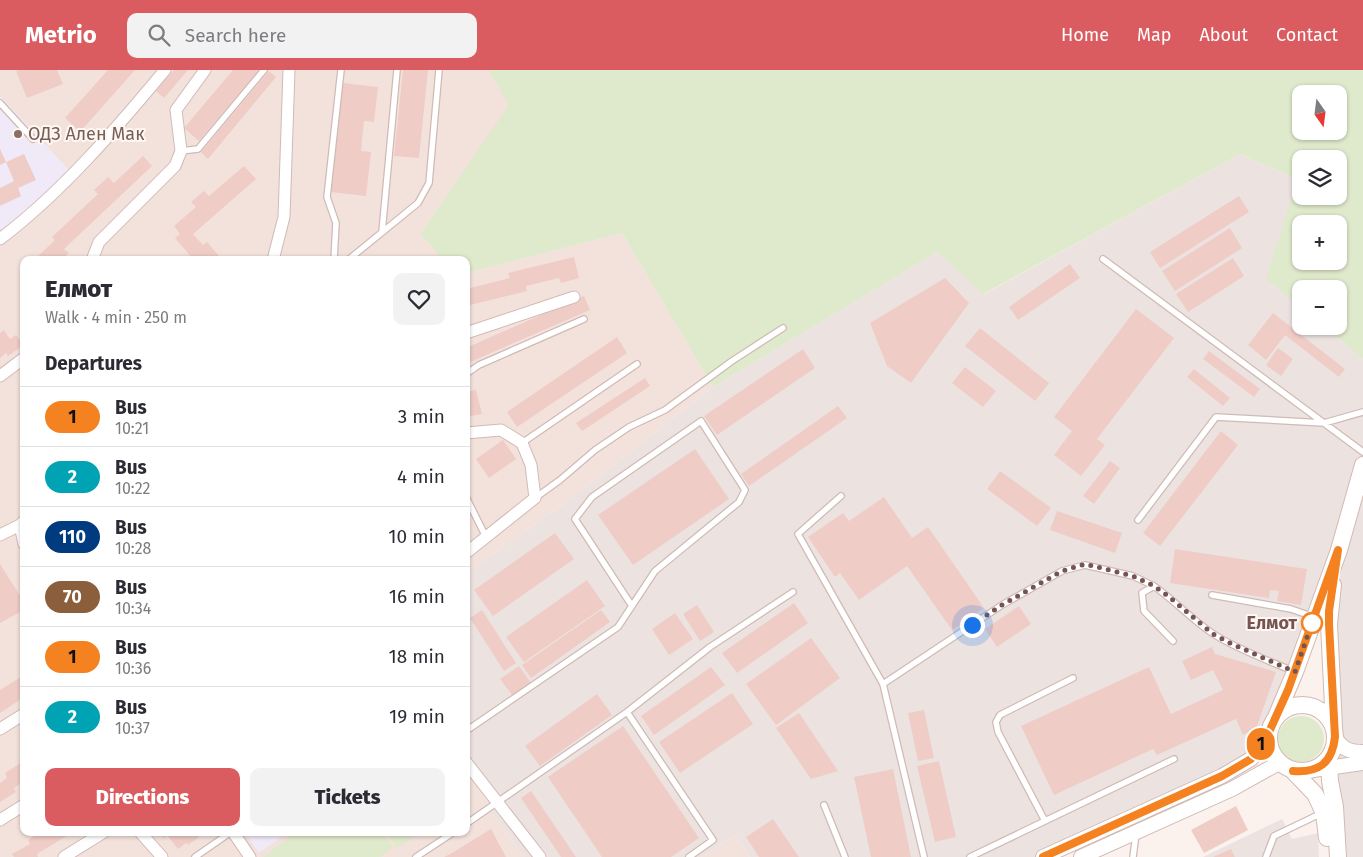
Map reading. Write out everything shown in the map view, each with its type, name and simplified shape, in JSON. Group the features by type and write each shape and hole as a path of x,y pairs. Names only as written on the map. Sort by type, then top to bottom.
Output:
{"main road":[{"path":"1330,857 1329,810 1315,794 1273,756 1269,746 1273,724 1295,672 1338,550 1363,465"},
{"path":"1338,550 1329,618 1334,747 1324,766 1329,810 1338,857"},
{"path":"1273,724 1290,707 1307,705 1324,713 1334,732"},
{"path":"1286,767 1303,772 1324,766"}],"street":[{"path":"0,240 26,220 72,174 137,103 164,70"},
{"path":"94,256 99,242 175,166 181,151 176,110 205,70"},
{"path":"274,256 284,217 289,70"},
{"path":"470,332 574,296"},
{"path":"0,376 20,361"},
{"path":"470,433 501,430 522,443 531,465 535,498 470,550"},
{"path":"0,535 20,524"},
{"path":"0,729 20,716"},
{"path":"1043,857 1222,776 1251,759 1273,724"},
{"path":"1334,732 1340,746 1346,750 1363,752"},
{"path":"1324,766 1363,763"},
{"path":"470,767 540,857"},
{"path":"1081,857 1232,789 1286,767"},
{"path":"0,820 20,808"},
{"path":"64,857 98,836"},
{"path":"144,836 162,857"},
{"path":"235,836 250,857"}],"lane":[{"path":"181,151 198,149 264,70"},
{"path":"334,256 336,223 327,197 341,70"},
{"path":"382,232 397,70"},
{"path":"353,256 418,203 429,183 439,70"},
{"path":"0,103 33,139"},
{"path":"1104,259 1363,452"},
{"path":"470,371 479,365 584,319"},
{"path":"535,498 560,480 595,450 630,427 665,410 732,361 784,328"},
{"path":"522,443 637,364"},
{"path":"1138,520 1216,417 1324,423 1363,412"},
{"path":"470,728 618,627 632,606 655,571 738,502 745,490 701,421 592,497 575,519 632,606"},
{"path":"841,496 798,534 883,684 924,857"},
{"path":"470,504 486,538"},
{"path":"883,684 1002,605 1062,571 1085,564 1133,576 1154,586 1213,634 1295,672"},
{"path":"1154,586 1142,593 1144,611 1173,641"},
{"path":"470,821 627,712 710,647 792,592"},
{"path":"1212,594 1291,609 1314,617"},
{"path":"1045,821 998,732 996,722 1000,715 1073,678"},
{"path":"627,712 714,840 689,857"},
{"path":"970,857 1174,759"},
{"path":"824,805 845,857"},
{"path":"1266,857 1274,836 1329,810"},
{"path":"1133,857 1137,831"},
{"path":"195,857 226,836"},
{"path":"416,857 448,836"}],"shaded area":[{"path":"0,70 488,70 510,105 420,234 439,256 20,256 20,836 470,836 470,766 490,809 524,857 0,857"},
{"name":"ОДЗ Ален Мак","path":"0,97 70,171 0,234"},
{"path":"1240,154 1292,177 1292,196 1267,279 1292,300 1292,335 1334,335 1363,359 1363,857 1340,857 1332,753 1334,747 1338,554 1269,732 1251,759 1043,857 750,857 735,835 701,857 524,857 490,809 470,766 470,570 568,501 713,387 937,252 984,294"},
{"path":"622,233 713,387 568,501 470,570 470,272"},
{"path":"1282,819 1292,839 1318,833 1319,857 1203,857"},
{"path":"735,835 750,857 701,857"},
{"path":"247,836 283,836 259,853"}],"green space":[{"path":"488,70 1363,70 1363,359 1334,335 1347,335 1347,280 1292,280 1292,301 1266,279 1292,195 1292,205 1347,205 1347,150 1292,150 1292,177 1240,154 983,294 937,252 713,387 622,233 470,272 470,256 439,256 420,234 509,105"},
{"path":"1301,716 1314,720 1320,726 1324,739 1320,752 1314,758 1301,762 1288,758 1282,752 1278,739 1282,726 1288,720"},
{"path":"292,836 384,836 393,847 380,857 263,857"},
{"path":"388,836 415,836 397,848"}],"building":[{"path":"57,70 63,84 27,98 16,71"},
{"path":"108,70 135,70 80,132 65,118"},
{"path":"174,70 188,70 164,98 156,91"},
{"path":"233,70 259,70 199,141 184,128"},
{"path":"403,70 428,70 419,158 394,156"},
{"path":"269,71 276,77 208,159 201,152"},
{"path":"343,83 378,87 374,122 364,121 361,151 371,152 366,196 331,192"},
{"path":"0,149 6,162 0,165"},
{"path":"24,154 36,180 18,188 21,196 0,206 0,188 14,181 6,162"},
{"path":"143,156 152,166 64,249 69,253 66,256 38,256 55,240 52,237 98,194 94,190 108,177 114,183"},
{"path":"244,166 256,179 193,234 203,245 207,242 219,256 191,256 175,238 180,234 174,226 196,207 191,202 204,191 209,196"},
{"path":"1239,196 1249,212 1160,268 1150,252"},
{"path":"1230,228 1242,248 1175,291 1162,271"},
{"path":"574,257 579,278 561,283 559,278 526,286 527,291 470,305 470,288 510,278 508,273"},
{"path":"1233,258 1244,276 1188,312 1176,294"},
{"path":"1070,264 1080,278 1018,320 1009,307"},
{"path":"945,278 969,303 911,383 887,366 870,323"},
{"path":"584,296 590,310 470,362 470,346"},
{"path":"1136,309 1174,338 1097,439 1105,445 1081,476 1054,455 1072,431 1054,417"},
{"path":"1273,313 1292,328 1292,335 1301,335 1345,369 1339,377 1285,335 1266,360 1248,345"},
{"path":"980,328 1049,383 1035,401 965,346"},
{"path":"4,330 10,339 16,335 20,340 20,348 8,356 6,353 0,358 0,333"},
{"path":"617,337 627,353 517,427 507,412"},
{"path":"1278,348 1293,359 1281,376 1266,365"},
{"path":"803,349 815,368 717,435 704,416"},
{"path":"1209,351 1260,389 1254,397 1203,359"},
{"path":"965,367 996,391 983,407 952,383"},
{"path":"1194,369 1230,398 1223,406 1187,377"},
{"path":"645,378 650,386 582,431 576,423"},
{"path":"476,390 482,414 470,416 470,391"},
{"path":"838,406 847,418 749,486 741,474"},
{"path":"1221,431 1238,445 1160,546 1143,533"},
{"path":"503,440 516,459 489,478 476,459"},
{"path":"695,449 729,499 633,565 598,515"},
{"path":"1110,461 1120,468 1094,504 1083,496"},
{"path":"1000,471 1051,508 1037,526 987,489"},
{"path":"884,497 912,538 928,527 984,608 952,630 907,566 859,600 840,573 835,577 808,537 843,513 849,521"},
{"path":"1057,511 1122,533 1115,553 1050,530"},
{"path":"555,533 574,559 493,616 474,590"},
{"path":"1175,549 1307,569 1301,605 1277,601 1279,591 1270,590 1269,598 1170,583"},
{"path":"0,564 20,596 20,612 0,623"},
{"path":"587,580 605,606 524,662 506,637"},
{"path":"794,603 808,623 737,673 722,653"},
{"path":"697,605 714,632 700,641 683,614"},
{"path":"1019,606 1031,624 997,647 985,629"},
{"path":"482,610 516,663 504,671 470,618"},
{"path":"601,610 610,622 531,678 522,665"},
{"path":"675,613 693,639 669,655 652,629"},
{"path":"811,638 840,678 776,725 746,684"},
{"path":"1212,647 1215,654 1276,672 1256,729 1243,735 1236,719 1157,755 1153,749 1054,795 1021,726 1149,667 1171,714 1223,690 1213,670 1191,680 1182,661"},
{"path":"519,666 531,683 512,695 500,679"},
{"path":"711,667 725,685 654,735 641,716"},
{"path":"20,678 20,700 0,713 0,690"},
{"path":"732,693 753,724 680,773 659,742"},
{"path":"597,694 612,715 540,766 525,746"},
{"path":"924,710 934,758 918,761 908,713"},
{"path":"799,713 838,771 811,779 776,728"},
{"path":"623,726 699,838 671,857 602,857 548,777"},
{"path":"939,761 956,837 935,842 917,766"},
{"path":"20,764 20,784 14,788 16,792 0,802 0,783 7,778 5,773"},
{"path":"893,769 911,857 871,857 854,777"},
{"path":"531,791 576,857 561,857 521,798"},
{"path":"1236,806 1248,830 1204,853 1191,830"},
{"path":"773,819 799,857 759,857 746,837"},
{"path":"491,829 506,857 444,857 452,853"},
{"path":"34,836 66,836 37,854 38,857 14,857 12,854 30,844 28,840"},
{"path":"168,836 199,837 188,845 186,843 178,849"},
{"path":"1231,849 1235,857 1213,857"}],"bus line":[{"name":"1","path":"1043,857 1222,776 1251,759 1269,732 1288,690 1338,550 1329,611 1334,747 1329,760 1324,764 1313,770 1293,771"}],"place":[{"name":"ОДЗ Ален Мак","path":"18,134"},
{"name":"Елмот","path":"1312,623"}],"route":[{"path":"972,625 1002,605 1062,571 1085,564 1133,576 1154,586 1213,634 1295,672 1312,623"}]}
